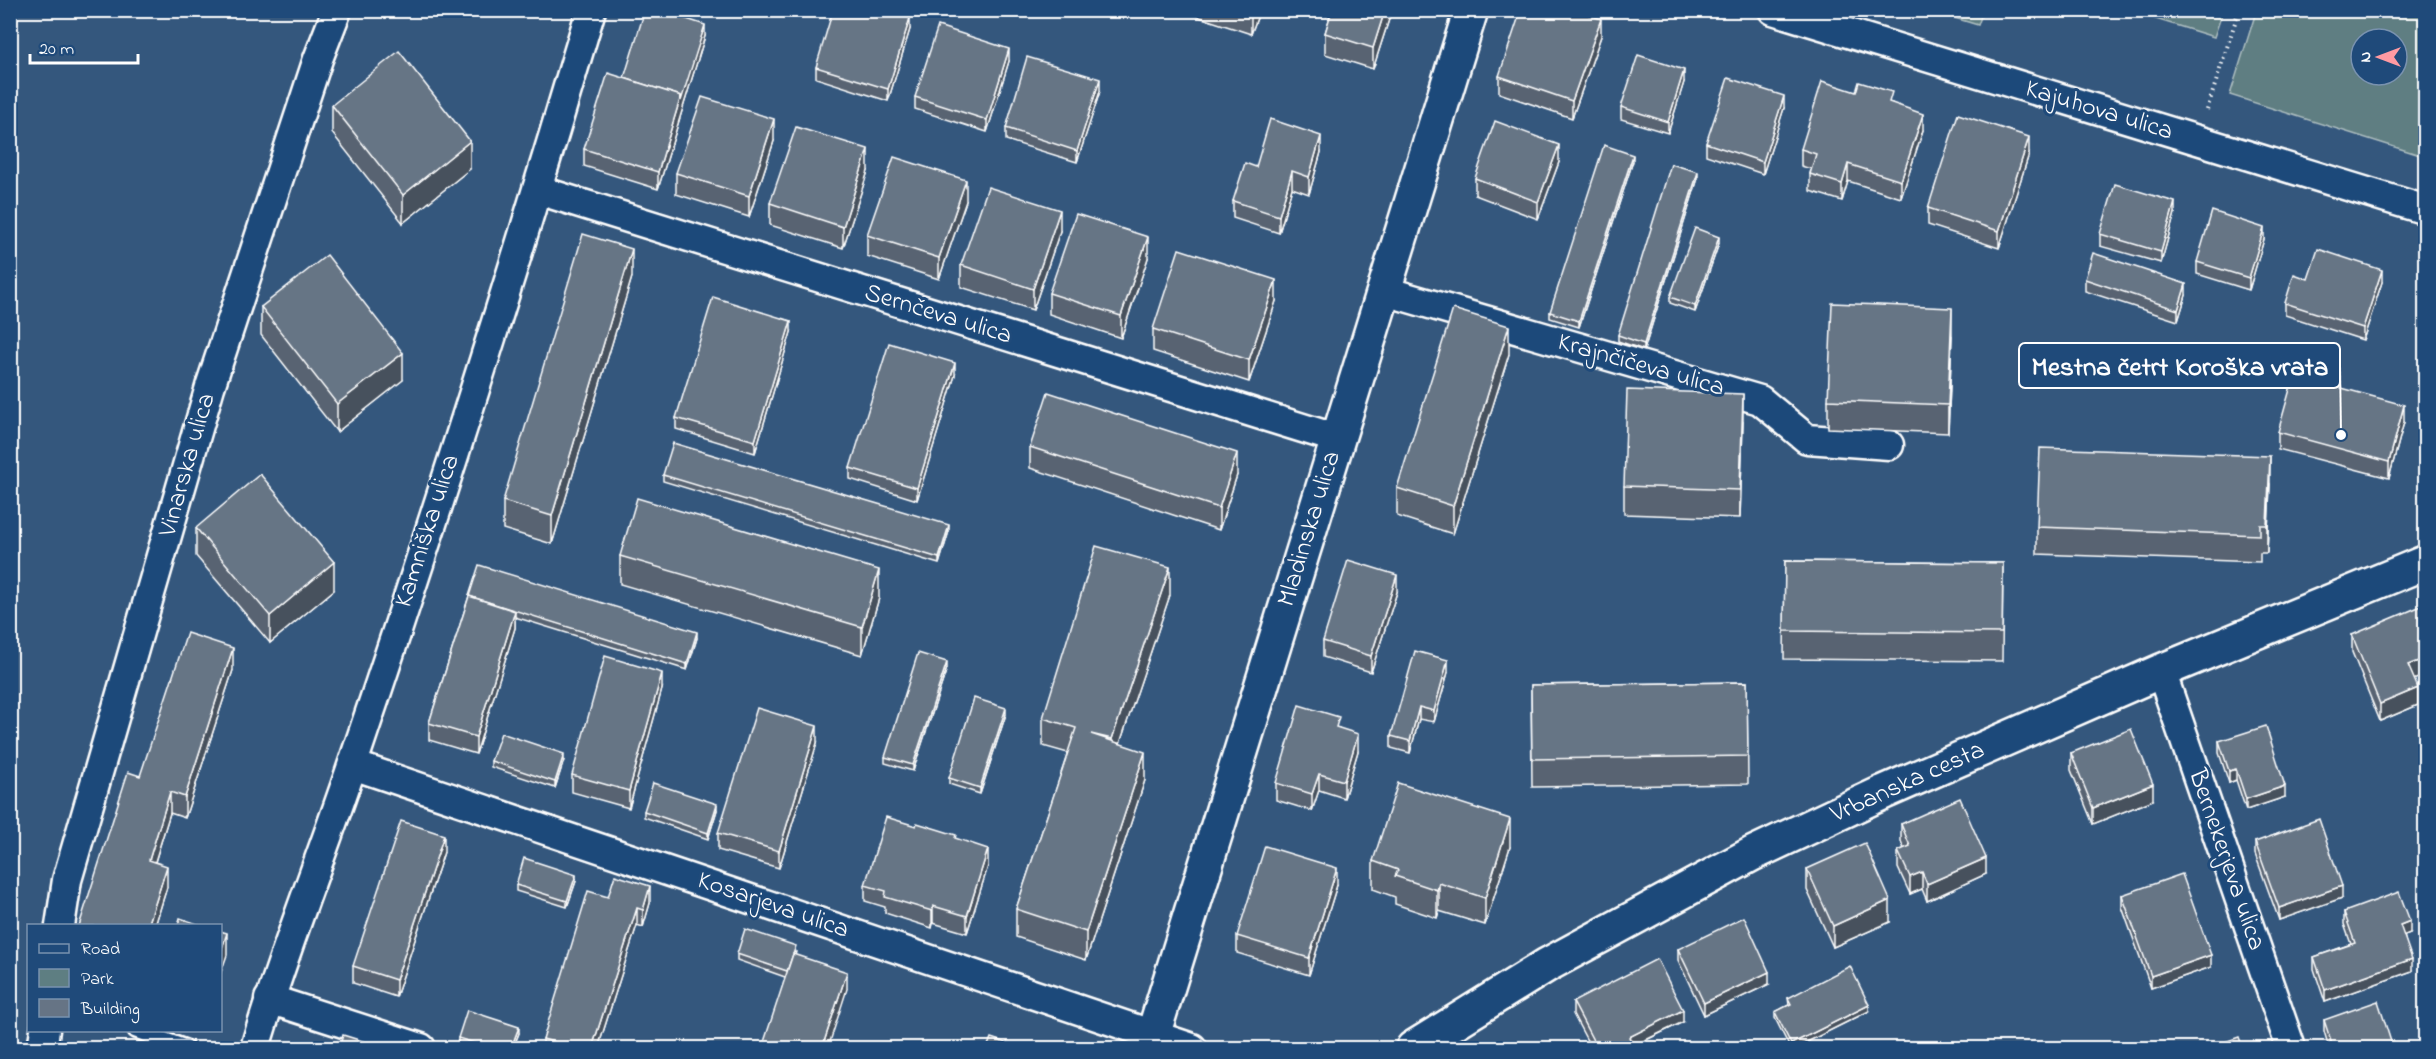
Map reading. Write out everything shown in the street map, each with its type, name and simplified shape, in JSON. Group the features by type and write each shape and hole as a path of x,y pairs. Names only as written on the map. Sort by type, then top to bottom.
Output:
{"street":[{"name":"Vinarska ulica","path":"60,924 67,880 210,387 318,59 337,10"},
{"name":"Kamniška ulica","path":"255,1048 269,999 353,765 538,190 591,10"},
{"name":"Mladinska ulica","path":"1152,1041 1471,10"},
{"name":"Kajuhova ulica","path":"1773,10 2197,142 2426,210"},
{"name":"Sernčeva ulica","path":"538,190 1338,439"},
{"name":"Krajnčičeva ulica","path":"1385,291 1760,400 1807,439 1889,445"},
{"name":"Vrbanska cesta","path":"1413,1048 1547,965 1752,854 1884,792 2161,671 2426,562"},
{"name":"Bernekerjeva ulica","path":"2161,671 2291,1048"},
{"name":"Kosarjeva ulica","path":"353,765 1152,1041 1192,1048"},
{"path":"269,999 421,1048"},
{"path":"42,1048 45,1032"}],"lane":[{"path":"141,1032 185,1048"}],"path":[{"path":"2197,142 2239,10"}],"green space":[{"path":"1932,11 1983,11 1978,25"},
{"path":"2130,11 2223,11 2214,37"},
{"path":"2425,11 2426,137 2420,155 2230,95 2256,12"}],"building":[{"path":"645,10 659,10 705,25 681,101 681,96 624,78"},
{"path":"833,10 887,10 910,18 888,89 816,67"},
{"path":"1332,10 1385,10 1373,48 1325,33"},
{"path":"1521,10 1577,10 1601,19 1572,101 1499,76"},
{"path":"938,26 1009,49 987,120 915,97"},
{"path":"399,51 470,141 403,195 332,105"},
{"path":"1638,55 1684,70 1668,122 1621,107"},
{"path":"1027,57 1100,79 1077,151 1006,128"},
{"path":"608,73 681,96 658,172 584,149"},
{"path":"1728,78 1784,96 1763,162 1706,143"},
{"path":"1822,81 1856,92 1859,82 1892,92 1889,102 1923,114 1901,181 1848,164 1842,184 1810,174 1816,154 1801,149"},
{"path":"702,97 774,119 749,196 676,173"},
{"path":"1958,114 2029,137 1999,231 1928,208"},
{"path":"1270,119 1321,136 1309,177 1292,171 1279,216 1233,201 1245,163 1256,167"},
{"path":"1495,121 1559,145 1538,202 1475,178"},
{"path":"796,127 868,149 843,227 770,203"},
{"path":"1604,145 1633,155 1579,321 1550,312"},
{"path":"894,157 966,180 939,258 867,235"},
{"path":"1671,164 1698,172 1644,344 1618,335"},
{"path":"2115,184 2175,202 2161,252 2100,234"},
{"path":"988,187 1060,210 1033,289 961,265"},
{"path":"2212,211 2264,228 2249,278 2197,262"},
{"path":"1076,214 1148,237 1121,316 1049,293"},
{"path":"1695,228 1719,237 1695,306 1670,297"},
{"path":"583,234 632,249 552,516 503,501"},
{"path":"1179,249 1276,280 1249,360 1153,329"},
{"path":"2318,249 2382,270 2363,328 2285,303 2294,274 2308,279"},
{"path":"2093,253 2186,284 2178,310 2085,279"},
{"path":"327,255 403,353 337,404 261,307"},
{"path":"713,297 791,321 755,441 676,418"},
{"path":"1832,303 1952,308 1948,405 1828,400"},
{"path":"1453,309 1509,326 1453,506 1397,488"},
{"path":"889,343 955,363 917,488 850,468"},
{"path":"2294,375 2404,405 2389,462 2278,432"},
{"path":"1627,390 1743,394 1740,490 1624,486"},
{"path":"1048,392 1237,453 1219,508 1030,447"},
{"path":"673,443 949,525 939,558 663,475"},
{"path":"2040,448 2270,456 2267,525 2260,525 2260,535 2037,527"},
{"path":"260,474 334,562 270,616 196,528"},
{"path":"637,498 879,570 862,627 620,556"},
{"path":"1096,546 1170,567 1112,739 1091,734 1145,752 1086,932 1016,909 1076,728 1043,718"},
{"path":"1348,560 1397,575 1371,656 1323,641"},
{"path":"1785,561 2003,563 2002,633 1784,631"},
{"path":"479,565 697,632 687,664 469,596"},
{"path":"469,596 515,611 476,737 429,723"},
{"path":"2426,604 2426,658 2408,665 2418,688 2380,704 2352,635"},
{"path":"187,633 233,648 185,797 170,792 149,860 167,866 149,924 80,924 128,772 140,776"},
{"path":"1415,651 1448,660 1434,711 1419,707 1410,741 1391,736"},
{"path":"918,653 947,662 913,765 885,757"},
{"path":"605,656 662,673 629,791 572,775"},
{"path":"1747,682 1748,756 1532,759 1531,685"},
{"path":"974,698 1006,708 980,788 949,778"},
{"path":"1299,705 1339,717 1336,727 1358,734 1344,781 1319,774 1312,794 1276,783"},
{"path":"757,708 817,726 779,851 718,833"},
{"path":"2266,726 2285,786 2246,799 2236,769 2229,771 2219,741"},
{"path":"2131,729 2153,784 2093,808 2071,753"},
{"path":"501,733 564,754 555,782 491,761"},
{"path":"653,783 717,804 708,833 644,811"},
{"path":"1398,783 1510,819 1485,898 1439,883 1437,890 1395,876 1398,870 1373,861"},
{"path":"1960,798 1986,858 1927,884 1922,872 1910,877 1898,851 1910,846 1901,824"},
{"path":"886,817 916,826 917,823 956,835 955,838 988,849 967,916 933,906 932,911 885,897 886,891 865,885"},
{"path":"2319,819 2342,886 2279,908 2255,842"},
{"path":"401,821 444,835 396,980 353,966"},
{"path":"1865,843 1890,900 1833,926 1807,869"},
{"path":"1265,846 1337,868 1309,958 1237,936"},
{"path":"524,858 576,875 567,901 516,885"},
{"path":"2182,874 2211,955 2151,976 2122,895"},
{"path":"615,875 650,886 643,910 637,908 592,1048 574,1048 543,1039 588,891 608,897"},
{"path":"2399,892 2410,921 2400,925 2412,959 2325,990 2314,957 2355,943 2344,912"},
{"path":"1744,917 1769,972 1704,1003 1678,949"},
{"path":"180,918 197,924 178,924"},
{"path":"745,929 796,946 787,971 737,954"},
{"path":"222,932 227,933 222,948"},
{"path":"793,954 847,972 822,1048 762,1048"},
{"path":"1657,959 1683,1010 1629,1037 1635,1048 1597,1048 1573,1002"},
{"path":"1850,966 1869,1005 1791,1044 1775,1012 1791,1004 1788,998"},
{"path":"2378,1001 2393,1048 2333,1048 2324,1020"},
{"path":"467,1010 519,1027 511,1048 490,1048 458,1038"},
{"path":"343,1035 375,1045 373,1048 339,1048"},
{"path":"2239,1037 2243,1048 2208,1048"},
{"path":"991,1038 1021,1048 987,1048"},
{"path":"62,1040 88,1048 59,1048"}],"place":[{"name":"Mestna četrt Koroška vrata","path":"2341,435"}]}
